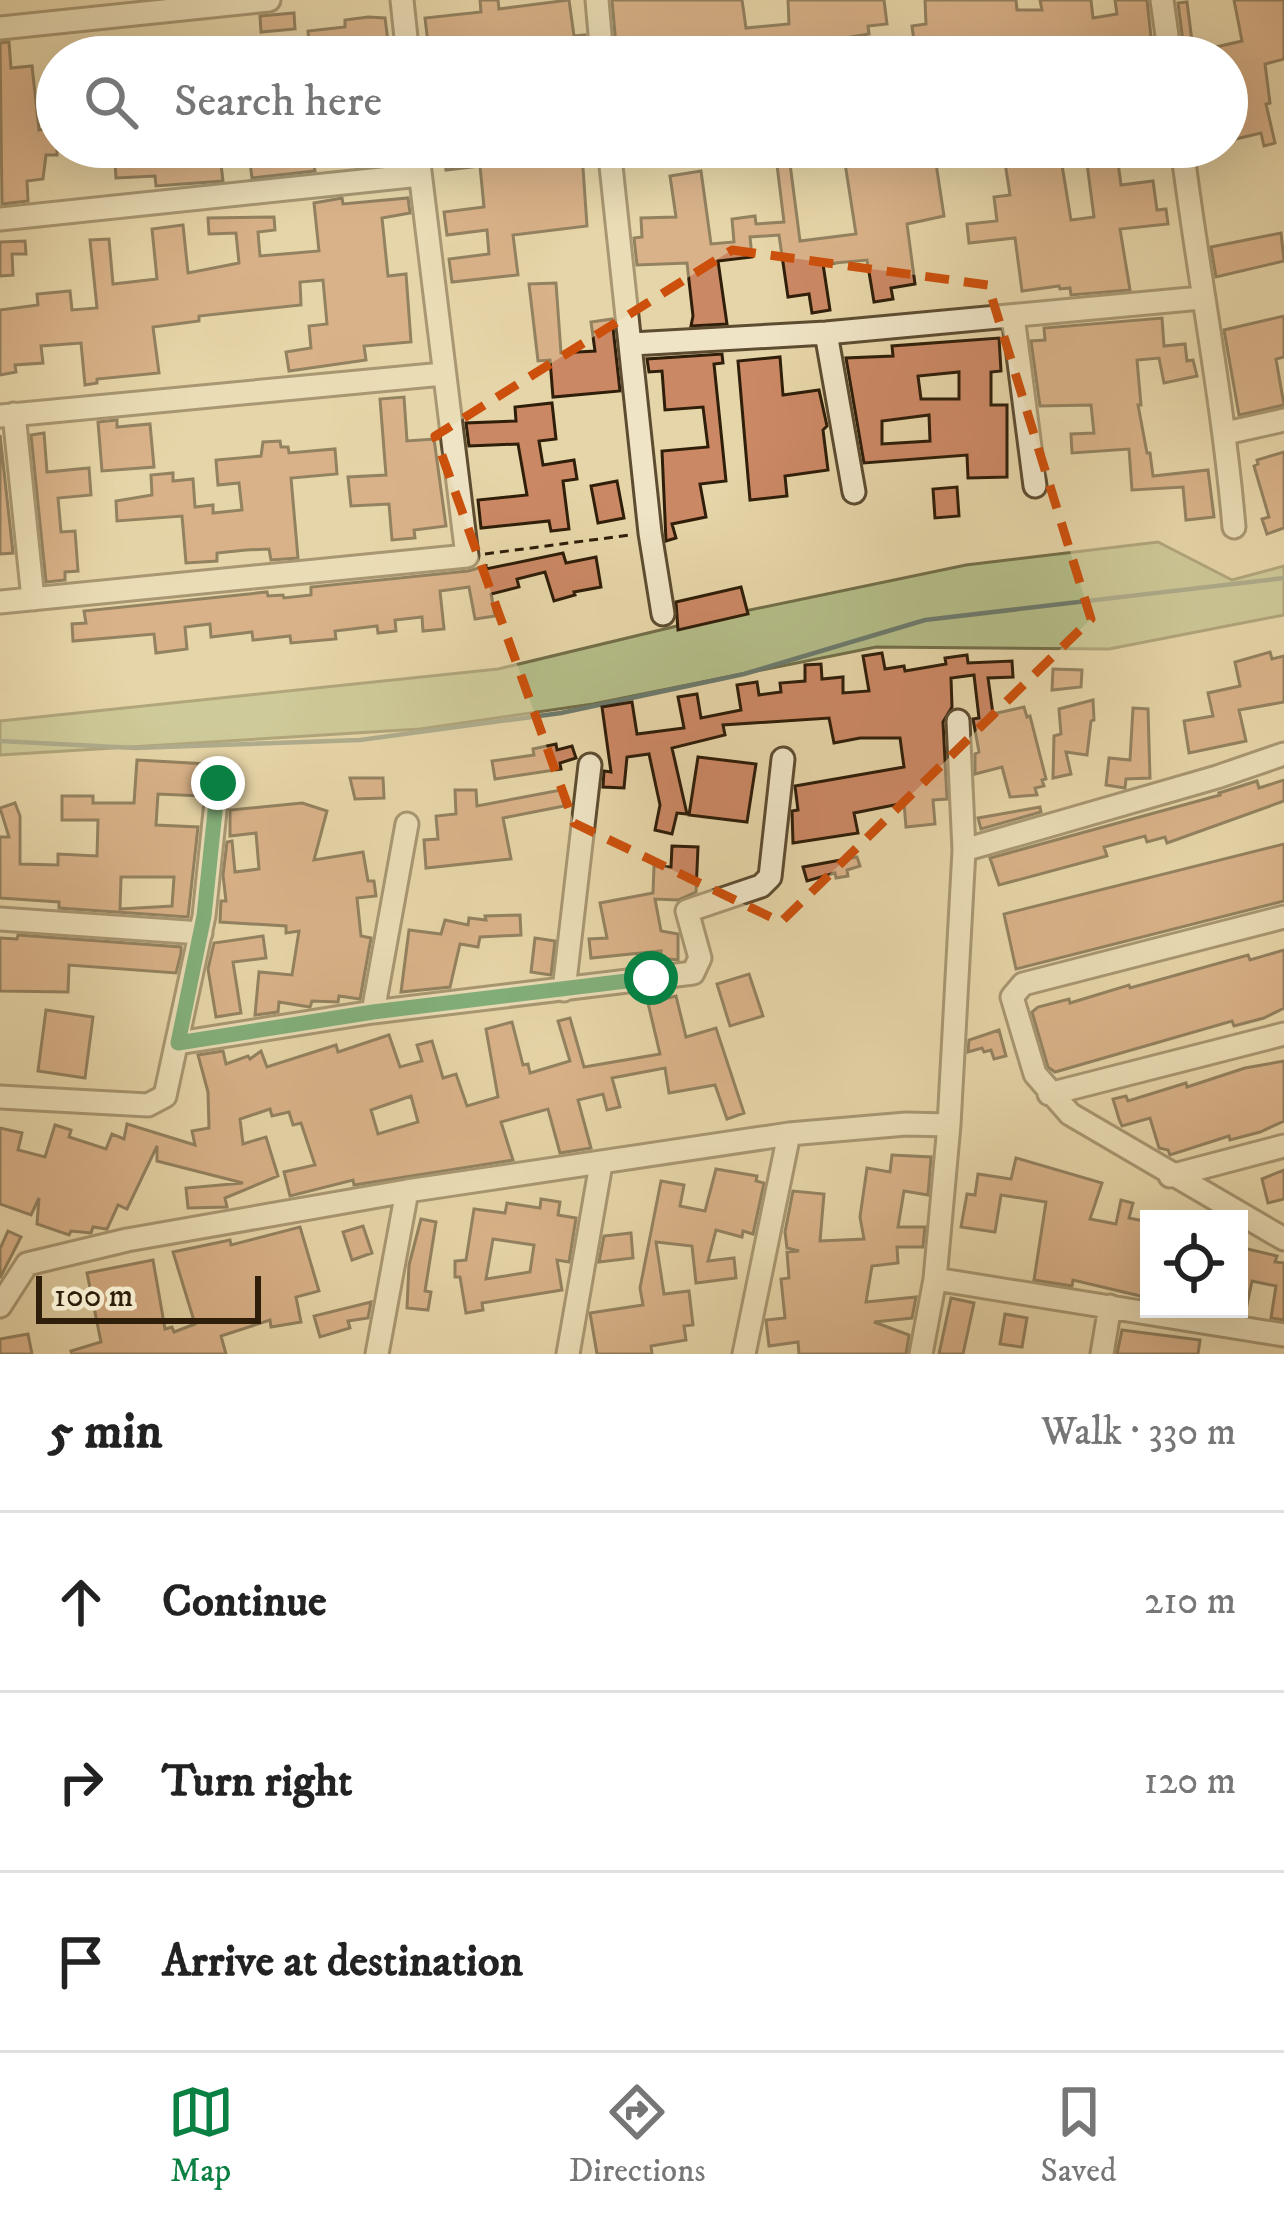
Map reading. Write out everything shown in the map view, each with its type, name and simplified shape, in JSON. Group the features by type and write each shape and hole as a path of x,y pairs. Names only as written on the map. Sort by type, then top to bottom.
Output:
{"street":[{"path":"0,28 269,0"},
{"path":"402,0 406,36"},
{"path":"597,0 600,36"},
{"path":"1162,0 1167,36"},
{"path":"0,602 467,556 419,168"},
{"path":"611,168 663,614"},
{"path":"1185,168 1201,298 1226,433 1234,527"},
{"path":"0,219 420,175"},
{"path":"632,344 826,333 1201,298"},
{"path":"1013,316 1035,486"},
{"path":"826,333 854,492"},
{"path":"33,598 7,415 443,374"},
{"path":"1226,433 1284,420"},
{"path":"921,1354 935,1279 950,1125 964,850 958,721"},
{"path":"964,850 1284,754"},
{"path":"178,1043 373,1012 693,973 700,958 687,911 760,886 770,877 783,758"},
{"path":"564,990 590,765"},
{"path":"0,1097 116,1105 158,1103 165,1096 201,933 218,783"},
{"path":"373,1012 407,824"},
{"path":"1284,917 1023,984 1012,998 1035,1074 1070,1114 1284,1239"},
{"path":"0,920 201,933"},
{"path":"1049,1094 1284,1034"},
{"path":"0,1306 22,1268 45,1257 407,1191 789,1134 950,1125"},
{"path":"744,1354 789,1134"},
{"path":"1170,1176 1284,1146"},
{"path":"568,1354 601,1164"},
{"path":"376,1354 407,1191"},
{"path":"935,1279 1284,1335"},
{"path":"1102,1354 1110,1306"}],"path":[{"path":"467,556 650,533"}],"highlighted area":[{"path":"732,250 988,285 1091,619 781,922 574,823 435,436"}],"green space":[{"path":"1158,542 1232,580 1284,566 1284,615 1109,649 876,647 593,704 420,729 0,755 0,721 498,669 966,565"}],"building":[{"path":"480,0 498,0 499,9 569,0 574,36 427,36 425,18 481,12"},
{"path":"612,0 742,0 746,28 789,24 788,0 884,0 887,24 868,26 869,34 857,36 615,36"},
{"path":"925,0 1016,0 1017,10 1042,10 1040,0 1091,0 1093,18 1117,14 1115,0 1147,0 1151,36 913,36 912,26 926,24"},
{"path":"1234,0 1284,0 1284,59 1265,64 1270,103 1266,104 1275,143 1264,146 1261,133 1248,136 1248,36 1241,36"},
{"path":"1187,2 1191,36 1182,36 1178,3"},
{"path":"294,13 295,29 261,32 260,16"},
{"path":"385,18 387,36 308,36 308,31 345,27 345,20"},
{"path":"9,42 11,68 32,66 36,168 44,168 43,179 27,181 28,201 2,204 0,43"},
{"path":"115,168 221,168 223,181 156,186 155,176 116,178"},
{"path":"251,168 315,171 252,178"},
{"path":"480,168 583,168 587,226 513,235 518,275 452,282 449,259 489,254 487,230 447,235 444,212 484,207"},
{"path":"777,168 791,168 800,241 856,234 846,168 937,168 944,216 907,224 915,284 891,288 893,299 874,302 867,260 823,264 830,310 812,313 809,294 788,297 779,235 750,237 752,257 718,261 727,324 691,326 687,263 637,265 634,238 642,237 641,218 676,217 670,176 701,171 711,244 734,242 732,219 755,216 756,224 784,222"},
{"path":"1006,168 1062,168 1071,220 1094,217 1088,168 1119,168 1121,185 1153,181 1157,210 1166,209 1168,224 1120,229 1130,290 1071,295 1070,288 1059,286 1022,291 1015,238 969,243 967,224 997,221 994,197 1010,195"},
{"path":"342,198 343,204 408,198 410,213 382,218 388,276 406,274 411,342 364,346 366,360 289,371 286,352 311,348 309,326 327,324 323,280 300,282 301,305 199,316 199,321 153,327 159,373 97,379 85,385 81,343 41,346 43,363 15,365 16,372 0,375 0,310 38,305 37,294 70,291 72,310 97,308 90,240 109,239 113,284 157,279 152,229 183,225 188,273 239,263 236,233 209,234 208,218 274,217 275,230 258,232 260,256 319,251 314,203"},
{"path":"1281,233 1284,261 1216,277 1211,247"},
{"path":"25,241 26,254 12,254 13,275 0,276 0,242"},
{"path":"556,283 561,353 595,351 591,322 612,319 620,391 553,397 550,360 538,361 529,284"},
{"path":"1284,316 1284,357 1276,359 1284,405 1239,415 1224,330"},
{"path":"1162,318 1164,346 1185,344 1187,361 1193,360 1197,376 1164,383 1159,358 1137,360 1138,405 1153,476 1208,470 1214,517 1186,520 1183,487 1132,490 1129,449 1072,453 1071,434 1094,433 1091,405 1040,406 1031,341 1045,340 1044,328"},
{"path":"999,338 1001,371 991,372 991,405 1007,405 1007,477 968,478 967,455 864,463 846,358 893,356 892,346","holes":["959,372 959,399 921,399 918,376","929,415 930,441 882,444 882,421"]},
{"path":"722,354 723,363 714,364 726,481 700,484 706,517 672,524 676,538 666,541 662,451 708,447 703,407 665,410 662,371 649,372 647,359"},
{"path":"780,357 783,395 819,390 827,426 823,430 828,470 785,476 787,496 750,500 738,361"},
{"path":"404,397 407,441 434,439 446,526 414,530 415,538 392,540 389,504 351,506 348,477 386,475 380,399"},
{"path":"552,403 556,439 539,441 543,465 574,460 577,479 563,481 569,529 551,531 549,521 481,528 478,500 527,495 518,444 469,446 466,423 516,421 515,407"},
{"path":"117,420 117,427 150,424 154,467 102,471 98,422"},
{"path":"44,433 47,472 89,468 91,495 58,498 61,532 75,531 78,571 65,572 65,580 46,582 31,435"},
{"path":"0,435 13,553 0,554"},
{"path":"280,441 289,453 335,449 337,474 291,478 298,558 271,560 269,549 246,550 217,553 217,561 186,563 182,516 117,521 116,501 152,495 151,475 173,473 173,481 193,479 195,507 213,505 213,513 242,510 239,483 218,485 216,460 261,456 263,442"},
{"path":"1284,452 1284,528 1267,534 1262,519 1269,517 1254,466 1257,460"},
{"path":"617,481 624,518 598,523 591,486"},
{"path":"957,487 959,516 935,518 933,489"},
{"path":"563,553 566,563 596,557 601,587 554,601 545,572 517,579 519,587 491,594 495,616 475,619 469,587 440,591 444,629 423,631 422,617 395,620 396,631 378,633 377,626 335,631 336,639 291,643 290,636 253,640 252,632 211,637 210,624 185,627 187,649 156,653 154,634 73,641 72,624 86,623 84,611 267,592 284,598 311,595 311,587 486,569"},
{"path":"741,587 748,614 678,630 676,602"},
{"path":"1270,652 1272,659 1284,656 1284,702 1239,710 1246,741 1189,753 1184,721 1213,716 1208,693 1240,686 1235,662"},
{"path":"882,653 885,669 904,666 905,671 967,655 968,663 1012,661 1013,677 988,678 993,714 1024,707 1030,716 1046,779 1044,786 1035,788 1037,795 1010,797 1002,767 975,774 979,752 973,719 979,718 974,675 951,678 952,707 943,722 947,799 933,800 935,824 906,827 904,803 854,813 858,833 793,843 792,811 798,810 795,786 904,767 900,738 834,743 829,718 723,725 725,735 672,748 687,814 677,813 672,834 655,830 660,805 649,754 627,757 624,788 603,787 604,771 611,772 602,707 632,702 637,734 684,728 678,697 697,694 701,718 741,710 737,685 757,682 759,695 781,692 780,683 805,681 805,665 821,664 822,679 843,677 843,693 869,691 863,656"},
{"path":"1053,669 1082,670 1081,687 1052,690"},
{"path":"1093,700 1087,755 1066,752 1071,774 1053,778 1054,736 1061,734 1059,709"},
{"path":"1133,708 1148,709 1150,778 1126,779 1125,788 1106,785 1109,758 1130,760"},
{"path":"556,744 557,750 572,746 576,758 560,763 561,769 495,779 492,761 534,755 533,749"},
{"path":"698,757 756,764 747,822 689,815"},
{"path":"137,760 207,764 202,796 158,794 156,825 198,827 188,917 59,908 59,902 0,898 0,837 9,837 0,808 15,803 20,816 20,864 58,865 58,854 97,856 98,820 62,820 62,796 93,796 93,803 134,803","holes":["121,877 174,877 172,906 120,909"]},
{"path":"350,778 383,778 384,798 355,799"},
{"path":"1284,780 1284,801 1167,843 1165,837 1147,842 1145,836 1104,847 1107,856 999,885 990,858 1257,781 1259,788"},
{"path":"455,790 476,790 477,806 561,790 564,806 503,818 511,859 426,868 424,840 438,839 436,816 456,814"},
{"path":"302,803 327,811 314,860 363,852 368,881 374,881 376,896 357,898 361,936 371,938 360,999 339,996 338,1002 312,1001 310,1007 279,1002 278,1012 255,1015 259,972 292,975 299,931 220,922 221,901 226,901 227,842 232,841 235,872 259,869 256,833 230,836 230,810"},
{"path":"1040,807 1041,812 981,829 978,818"},
{"path":"1284,844 1284,901 1016,969 1004,914"},
{"path":"672,846 698,847 696,892 678,900 655,899 661,931 678,934 678,960 660,958 661,951 591,958 589,939 607,938 600,903 653,893 654,866 671,867"},
{"path":"857,857 860,866 847,870 848,876 836,878 835,873 807,881 803,867"},
{"path":"520,915 521,935 480,937 478,947 460,944 450,987 401,992 409,930 441,934 445,920 468,925 469,918"},
{"path":"18,935 181,947 181,953 176,973 69,965 68,992 0,991 0,938 17,939"},
{"path":"263,936 266,958 233,962 241,1013 216,1017 208,969 214,943"},
{"path":"535,938 555,941 551,975 531,972"},
{"path":"1284,950 1284,1008 1264,1018 1234,1026 1232,1021 1055,1072 1048,1067 1032,1012 1038,1007"},
{"path":"749,974 763,1016 730,1026 717,984"},
{"path":"676,996 686,1037 716,1028 744,1113 727,1119 715,1085 669,1093 665,1068 612,1078 620,1107 607,1110 603,1094 578,1100 591,1148 560,1153 548,1109 501,1122 513,1160 354,1185 353,1180 290,1196 284,1172 315,1165 301,1123 293,1125 289,1112 272,1116 270,1109 240,1119 243,1144 266,1137 278,1176 225,1198 227,1207 188,1208 186,1188 243,1183 157,1161 157,1146 127,1209 118,1205 107,1229 93,1227 91,1233 71,1231 69,1235 37,1224 39,1198 31,1215 0,1204 0,1128 22,1133 18,1150 45,1157 55,1125 71,1130 69,1137 106,1149 112,1134 124,1139 127,1124 195,1145 192,1131 209,1128 208,1092 198,1055 223,1051 226,1064 250,1059 261,1051 267,1067 336,1045 338,1052 389,1035 400,1067 422,1061 417,1045 432,1041 443,1078 456,1074 467,1106 498,1097 486,1029 512,1022 523,1065 528,1064 530,1073 570,1061 558,1021 570,1018 584,1067 660,1054 648,1003","holes":["411,1096 418,1122 378,1134 371,1110"]},
{"path":"46,1010 93,1017 85,1078 38,1071"},
{"path":"999,1030 1006,1056 994,1059 991,1050 982,1048 968,1052 969,1040"},
{"path":"1284,1061 1284,1121 1260,1132 1230,1140 1229,1136 1170,1155 1159,1148 1150,1118 1122,1126 1113,1099 1126,1096 1128,1101"},
{"path":"892,1155 931,1157 928,1195 904,1191 898,1227 925,1227 923,1247 897,1247 898,1263 872,1266 866,1302 916,1297 912,1318 874,1322 909,1335 906,1354 799,1354 798,1342 769,1346 766,1320 785,1318 781,1279 789,1278 787,1252 799,1251 787,1248 785,1232 793,1191 824,1194 820,1241 864,1239 860,1217 867,1168 890,1172"},
{"path":"1016,1158 1102,1183 1090,1219 1116,1224 1121,1200 1133,1203 1129,1218 1140,1220 1140,1296 1073,1280 1072,1286 1034,1280 1046,1202 1001,1195 995,1232 961,1227 967,1194 975,1195 978,1174 1011,1179"},
{"path":"716,1169 757,1176 756,1181 764,1183 753,1234 743,1231 742,1237 716,1230 708,1261 734,1258 736,1278 696,1283 692,1246 656,1242 664,1294 689,1291 693,1325 684,1326 686,1340 651,1346 652,1354 597,1354 590,1313 643,1305 640,1288 661,1181 684,1185 680,1206 705,1211"},
{"path":"1284,1170 1284,1199 1268,1203 1262,1179"},
{"path":"541,1199 560,1202 558,1215 576,1218 569,1262 557,1260 562,1290 482,1303 483,1310 466,1313 455,1261 466,1260 474,1209 505,1213 507,1203 540,1208","holes":["493,1239 534,1245 530,1272 486,1279"]},
{"path":"421,1219 436,1222 425,1291 431,1292 428,1310 407,1308 409,1265"},
{"path":"363,1226 372,1253 352,1260 343,1232"},
{"path":"300,1227 319,1291 296,1297 301,1322 271,1327 270,1320 221,1336 226,1354 72,1354 101,1342 87,1273 153,1260 165,1329 172,1327 174,1332 195,1324 173,1252 230,1240 231,1245"},
{"path":"8,1231 21,1237 0,1278 0,1249"},
{"path":"631,1233 633,1258 599,1262 604,1236"},
{"path":"1248,1249 1277,1256 1275,1262 1284,1263 1284,1320 1271,1318 1276,1286 1252,1281 1248,1300"},
{"path":"951,1298 974,1303 963,1354 939,1354"},
{"path":"371,1302 368,1318 348,1321 350,1328 320,1337 314,1316"},
{"path":"1005,1314 1027,1318 1022,1347 1000,1344"},
{"path":"1122,1330 1200,1340 1198,1354 1117,1354"},
{"path":"28,1334 32,1354 0,1354 0,1339"}],"waterway":[{"path":"0,741 135,748 360,740 561,713 744,674 925,620 1284,578"}],"route":[{"path":"218,783 204,916 178,1043 373,1012 651,978"}]}
